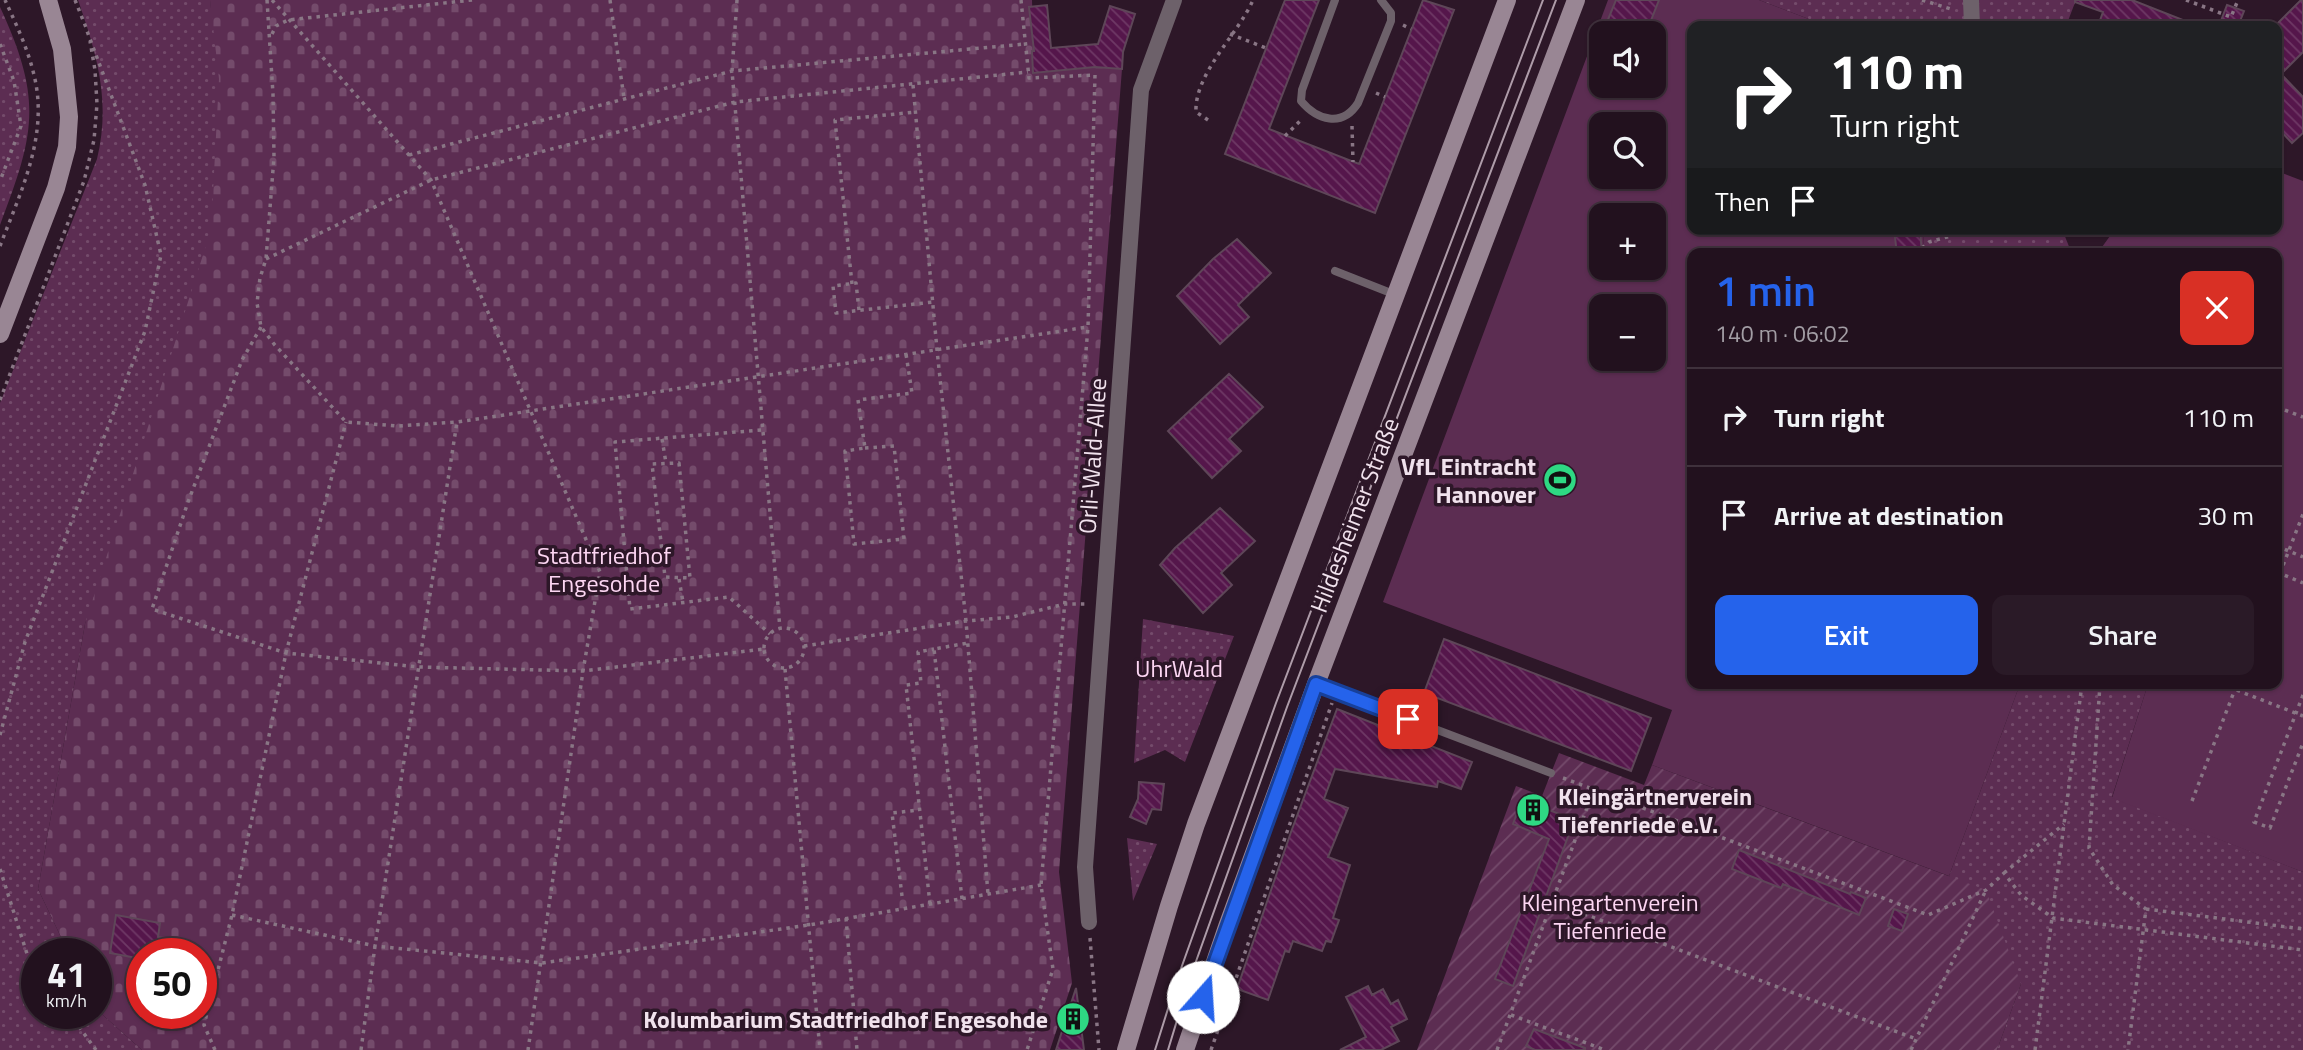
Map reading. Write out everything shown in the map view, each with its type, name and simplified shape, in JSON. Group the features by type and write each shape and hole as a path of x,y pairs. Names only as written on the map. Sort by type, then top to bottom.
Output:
{"main road":[{"path":"0,334 56,188 67,147 69,117 62,50 48,0"},
{"name":"Hildesheimer Straße","path":"1126,1050 1196,824 1507,0"},
{"name":"Hildesheimer Straße","path":"1185,1050 1316,684 1576,0"}],"street":[{"name":"Orli-Wald-Allee","path":"1089,922 1085,867 1141,90 1174,0"}],"lane":[{"path":"1335,0 1302,90 1301,101 1310,111 1321,117 1339,119 1352,113 1358,103 1391,21 1391,13 1381,0"},
{"path":"1335,271 1396,295"},
{"path":"1316,684 1551,773"}],"path":[{"path":"0,246 36,147 40,114 34,76 22,38 5,0"},
{"path":"269,0 431,180 600,572 528,1050"},
{"path":"269,0 274,157 266,259 257,303 261,327 346,422 398,426 457,422 1088,327"},
{"path":"270,37 276,26 288,20 432,2 472,0"},
{"path":"610,0 624,99"},
{"path":"737,0 732,71 780,628"},
{"path":"1021,0 1029,78 1095,75 1088,327 1041,885 1053,969 1027,1050"},
{"path":"1208,120 1196,112 1195,100 1230,34 1252,0"},
{"path":"1922,0 1971,14"},
{"path":"2186,0 2231,17 2238,0"},
{"path":"0,735 25,642 145,331 161,254 145,185 88,31"},
{"path":"1230,34 1266,48"},
{"path":"0,44 14,81 21,126 0,181"},
{"path":"409,155 732,71 1026,44"},
{"path":"266,259 431,180 735,102 1028,72"},
{"path":"913,85 966,621 988,894"},
{"path":"1285,136 1310,111"},
{"path":"852,284 835,120 916,112"},
{"path":"1352,113 1353,162"},
{"path":"1922,248 1929,242 1954,235"},
{"path":"859,310 856,284 833,286 836,313 933,302"},
{"path":"261,327 242,360 188,502 152,609 286,653 418,667 583,671 764,649"},
{"path":"865,448 858,400 912,393 906,354"},
{"path":"2282,410 2303,417"},
{"path":"217,974 232,915 286,653 346,422"},
{"path":"361,1050 457,422"},
{"path":"761,430 615,442 630,609 729,597 770,634"},
{"path":"662,439 666,463"},
{"path":"894,446 904,538 854,544 845,451 865,448 894,446"},
{"path":"666,463 679,463 690,578 665,577 652,464 666,463"},
{"path":"2282,564 2303,514"},
{"path":"2282,548 2303,556"},
{"path":"2282,575 2303,583"},
{"path":"679,579 683,602"},
{"path":"804,646 966,621 1012,617 1065,604 1104,605"},
{"path":"780,628 796,632 802,638 804,646 802,659 785,669 768,661 764,649 770,634 780,628"},
{"path":"930,904 906,685 921,682 918,652 968,643"},
{"path":"934,649 962,899"},
{"path":"785,669 820,1050"},
{"path":"2035,1050 2081,689"},
{"path":"2100,689 2090,848 2113,885 2146,909 2303,929"},
{"path":"2192,801 2235,690 2303,716"},
{"path":"1211,1050 1336,691"},
{"path":"2303,695 2254,822 2270,828 2303,743"},
{"path":"1551,773 1928,915 1986,890 2064,824"},
{"path":"1497,1050 1594,789"},
{"path":"902,896 892,813 919,810"},
{"path":"0,869 22,938"},
{"path":"2004,873 2021,895 2053,918 2303,950"},
{"path":"232,915 375,946 542,963 809,925 1041,885"},
{"path":"1911,1050 1986,890"},
{"path":"1552,902 1916,1039"},
{"path":"2128,1050 2146,909"},
{"path":"846,918 857,1050"},
{"path":"1089,922 1099,1050"},
{"path":"1511,1015 1605,1050"},
{"path":"81,1029 96,1050"},
{"path":"206,1029 215,1050"}],"green space":[{"path":"78,0 210,0 219,79 211,230 85,624 38,889 61,938 21,938 21,1029 112,1029 112,1023 142,1050 0,1050 0,403 97,159 103,117 100,78"},
{"name":"Stadtfriedhof Engesohde","path":"210,0 1032,0 1034,73 1095,67 1122,69 1059,872 1072,983 1050,1050 142,1050 112,1023 112,938 61,938 38,889 85,624 211,17"},
{"name":"VfL Eintracht Hannover","path":"1608,0 1759,0 1814,21 1687,21 1687,235 1923,235 1924,248 1687,248 1687,689 2018,689 1949,876 1652,765 1672,710 1383,602 1589,51 1589,98 1666,98 1666,21 1600,21"},
{"path":"1759,0 2076,0 2068,21 1814,21"},
{"path":"0,7 23,67 29,116 21,165 0,225"},
{"path":"2282,173 2303,181 2303,872 2112,798 2146,689 2282,689 2282,248 2101,248 2111,235 2282,235"},
{"path":"1923,235 2064,235 2070,248 1924,248"},
{"name":"UhrWald","path":"1143,619 1234,636 1185,762 1165,750 1134,763"},
{"path":"2018,689 2146,689 2112,797 2303,872 2303,1050 1997,1050 2021,984 1949,876"},
{"name":"Kleingartenverein Tiefenriede","path":"1559,753 1644,785 1652,765 1986,890 2021,984 1997,1050 1417,1050 1516,786 1542,796"},
{"path":"1127,838 1157,844 1133,901"}],"building":[{"path":"1285,0 1319,0 1269,129 1359,164 1423,0 1454,10 1375,213 1225,154"},
{"path":"1616,0 1659,0 1651,21 1607,21"},
{"path":"2132,0 2185,21 2100,21 2103,12 2075,2"},
{"path":"2303,0 2303,52 2282,73 2282,21"},
{"path":"1047,5 1051,48 1098,44 1110,6 1135,14 1123,52 1122,69 1095,67 1033,73 1034,51 1029,7"},
{"path":"2227,5 2244,11 2240,21 2221,21"},
{"path":"2282,75 2303,97 2303,133 2292,143 2282,132"},
{"path":"1895,235 1920,235 1922,248 1896,248"},
{"path":"1237,239 1271,273 1238,305 1249,317 1220,344 1177,296"},
{"path":"1229,374 1263,407 1229,439 1241,451 1212,478 1168,431"},
{"path":"1220,508 1255,541 1221,573 1232,585 1203,613 1160,565"},
{"path":"1444,639 1651,718 1631,771 1424,693"},
{"path":"1337,709 1472,762 1461,789 1438,781 1437,787 1335,769 1324,799 1348,808 1328,857 1350,865 1333,918 1339,920 1331,942 1326,941 1322,951 1293,941 1289,952 1285,951 1268,1000 1237,989"},
{"path":"1139,782 1164,784 1161,810 1152,809 1146,824 1130,817 1138,799"},
{"path":"1522,800 1565,816 1564,819 1573,823 1513,986 1495,979 1549,839 1513,824"},
{"path":"1739,850 1866,898 1859,915 1783,884 1781,888 1732,869"},
{"path":"1894,909 1908,914 1902,931 1888,926"},
{"path":"116,915 160,923 158,937 165,938 126,938 126,956 112,953"},
{"path":"1368,986 1372,995 1383,989 1391,1004 1398,1000 1407,1019 1391,1027 1399,1041 1381,1050 1340,1050 1366,1037 1346,997"},
{"name":"Kolumbarium Stadtfriedhof Engesohde","path":"1076,988 1084,1050 1056,1050"},
{"path":"1534,1029 1585,1050 1535,1050 1526,1046"}],"tram line":[{"path":"1155,1050 1178,977 1276,703 1543,0"},
{"path":"1168,1050 1189,981 1287,707 1556,0"}],"place":[{"name":"VfL Eintracht Hannover","path":"1560,480"},
{"name":"Kleingärtnerverein Tiefenriede e.V.","path":"1533,810"},
{"name":"Kolumbarium Stadtfriedhof Engesohde","path":"1073,1019"}],"route":[{"path":"1203,997 1316,684 1408,719"}]}
